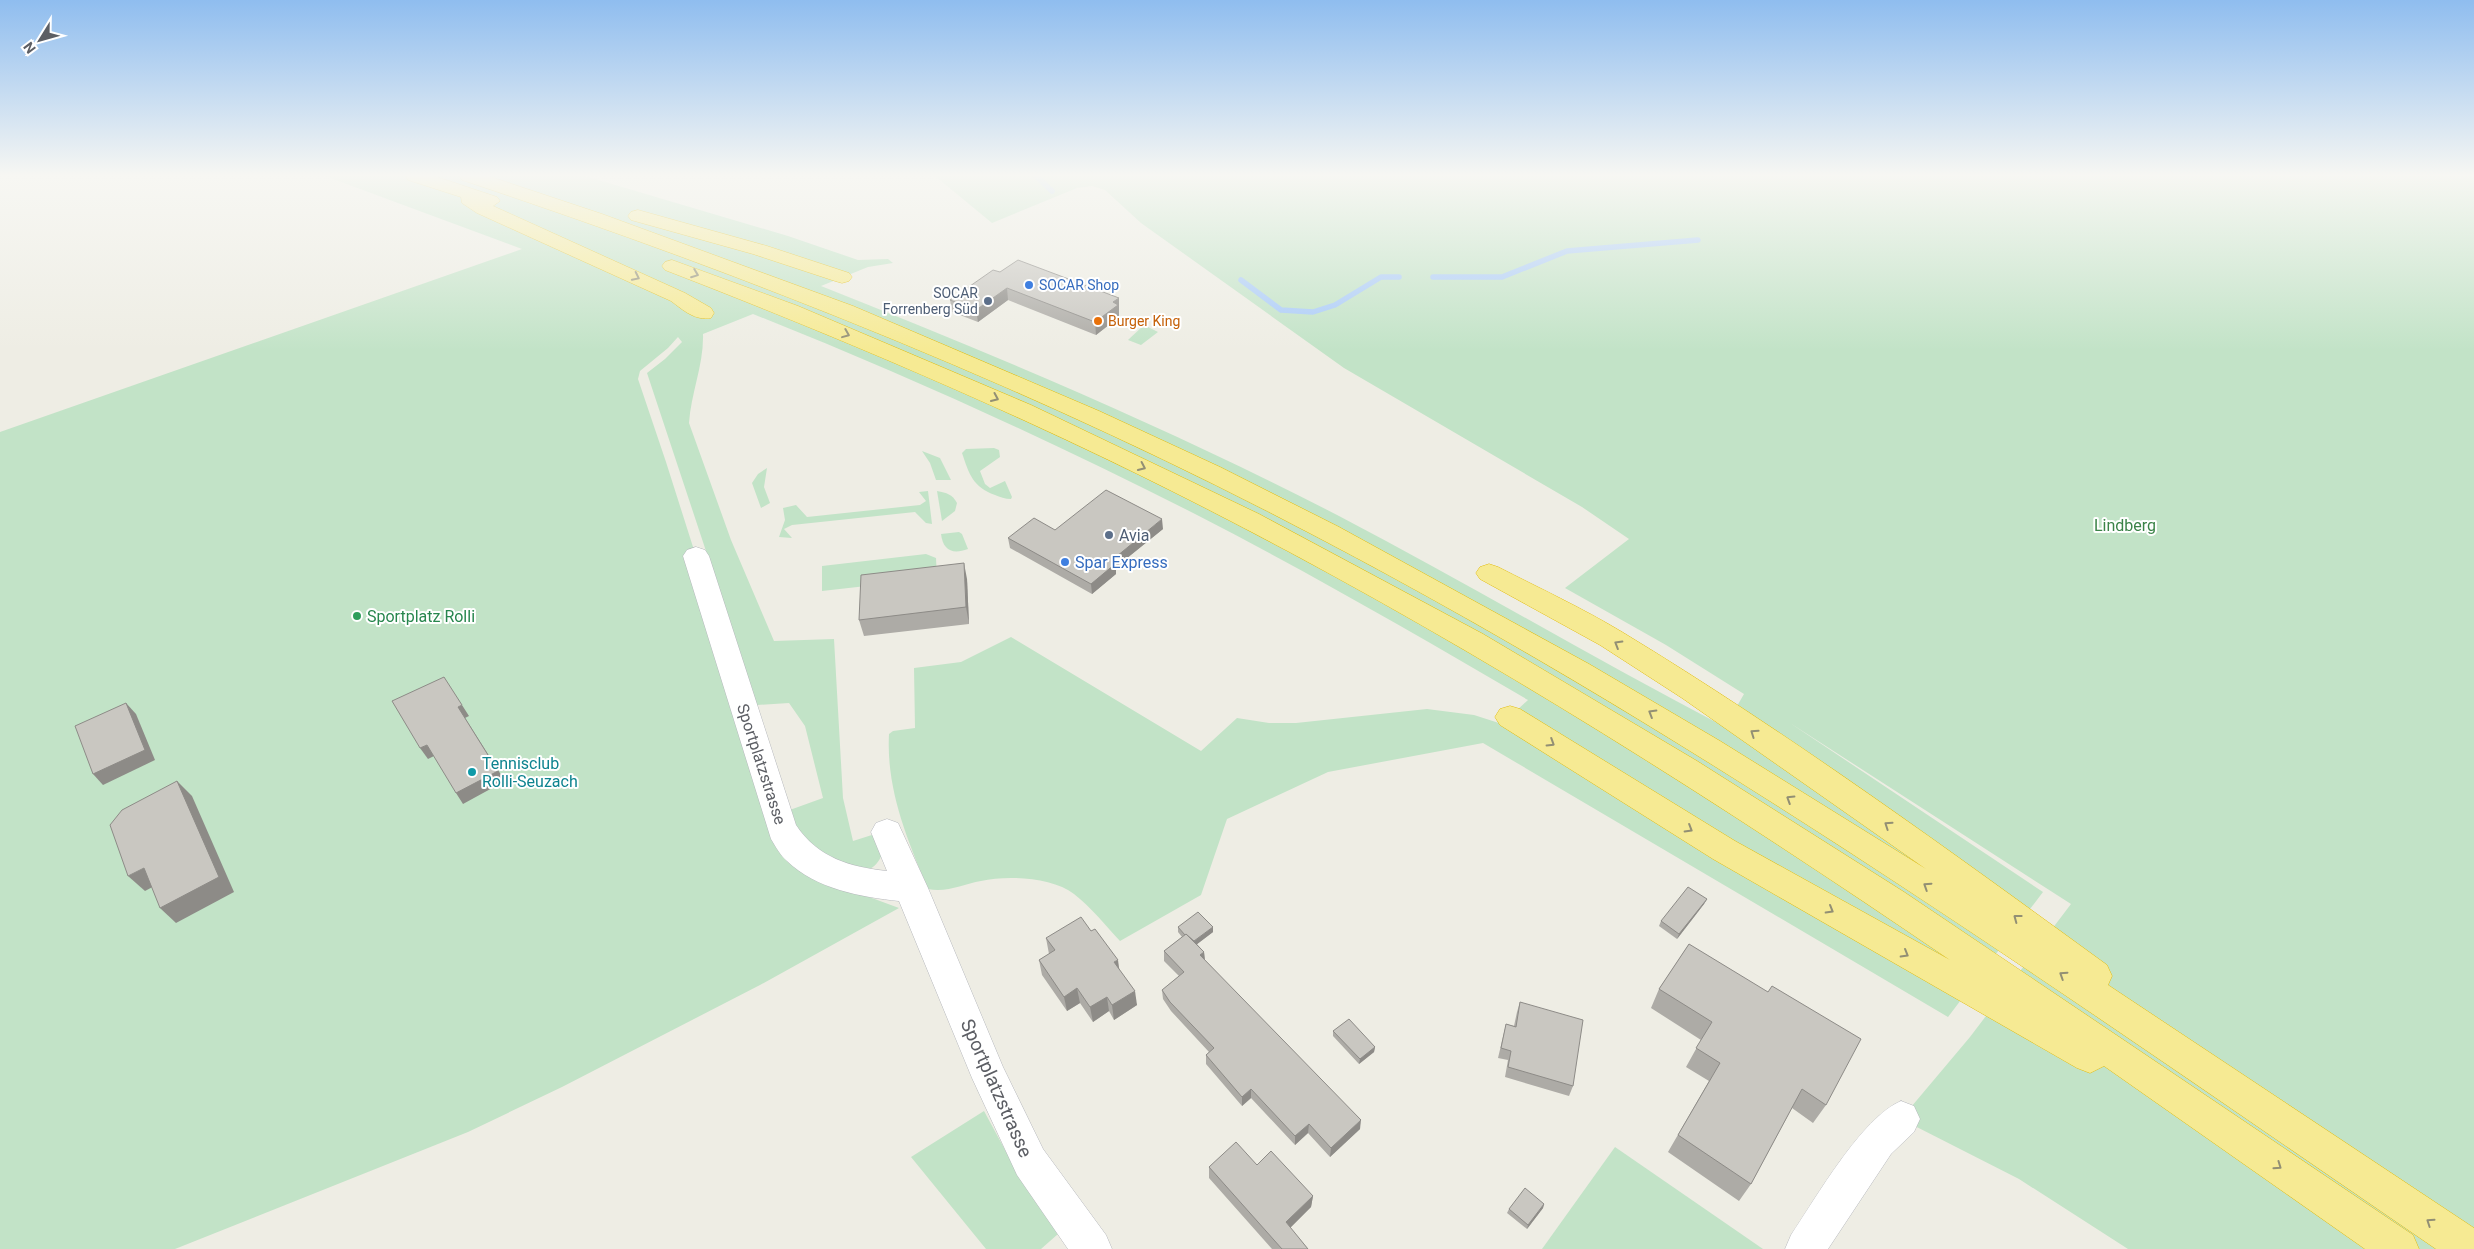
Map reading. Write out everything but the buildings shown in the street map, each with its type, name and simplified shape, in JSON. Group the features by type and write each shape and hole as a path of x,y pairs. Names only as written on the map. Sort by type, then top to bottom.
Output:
{"highway":[{"path":"541,234 678,297 703,313"},
{"path":"592,234 903,358 1149,470 1360,578 1475,642 1679,766 1958,947 2399,1249"},
{"path":"636,234 753,276 919,342 1140,439 1349,543 1548,652 1723,756 1964,911 2471,1249"},
{"path":"704,234 842,277"},
{"path":"1489,573 1652,664 1928,852 2380,1188"},
{"path":"1510,717 1724,850 1904,954 2238,1138"}],"street":[{"name":"Sportplatzstrasse","path":"696,556 782,830 797,852 825,871 862,883 912,888"},
{"name":"Sportplatzstrasse","path":"887,832 990,1078 1030,1162 1092,1249"},
{"path":"1805,1249 1878,1141 1901,1118"}],"green space":[{"name":"Lindberg","path":"482,234 782,234 858,260 888,259 893,263 868,267 821,286 953,339 1148,423 1276,484 1388,542 1725,727 1744,694 1666,645 1565,588 1629,539 1582,507 1344,368 1157,234 2474,234 2474,1249 2128,1249 2019,1179 1901,1119 1970,1037 2071,904 1790,723 2043,892 1948,1017 1483,743 1328,772 1227,819 1201,895 1120,941 1080,899 1065,888 1054,884 1029,879 1003,878 942,890 928,889 906,832 894,794 889,754 889,734 893,731 915,728 914,668 961,662 1011,637 1201,751 1237,718 1269,723 1296,723 1427,709 1474,715 1502,724 1528,700 1323,582 1197,515 1033,435 922,384 753,314 703,334 702,356 689,423 731,540 774,641 834,639 843,798 853,841 875,834 882,854 876,864 866,871 810,851 787,811 823,798 805,726 789,703 757,705 647,373 682,342 678,337 668,348 640,371 638,379 769,786 823,880 899,908 760,985 562,1087 468,1132 175,1249 0,1249 0,432 522,249"},
{"path":"1144,325 1158,332 1141,345 1128,340"},
{"path":"994,448 999,450 1000,457 980,471 985,484 990,488 1005,481 1012,497 1011,499 988,492 977,484 970,473 962,453 966,449"},
{"path":"922,451 940,458 951,480 936,480 930,463"},
{"path":"767,468 764,487 770,503 761,508 752,483 758,474"},
{"path":"928,491 932,524 926,523 915,512 792,525 784,529 792,538 779,537 785,520 783,508 796,505 807,517 920,505 926,501 919,492"},
{"path":"937,491 949,494 957,503 955,511 942,521"},
{"path":"959,532 962,534 968,549 962,551 949,550 944,544 941,534"},
{"path":"926,554 936,558 937,578 822,591 822,566"},
{"path":"984,1111 1017,1172 1058,1234 1041,1249 986,1249 911,1157"},
{"path":"1615,1147 1763,1249 1542,1249"}],"waterway":[{"path":"1433,277 1502,277 1567,251 1698,240"},
{"path":"1241,280 1281,310 1313,312 1335,305 1381,277 1399,277"}],"place":[{"name":"SOCAR Shop","path":"1029,285"},
{"name":"SOCAR Forrenberg Süd","path":"988,301"},
{"name":"Burger King","path":"1098,321"},
{"name":"Avia","path":"1109,535"},
{"name":"Spar Express","path":"1065,562"},
{"name":"Sportplatz Rolli","path":"357,616"},
{"name":"Tennisclub Rolli-Seuzach","path":"472,772"}]}
